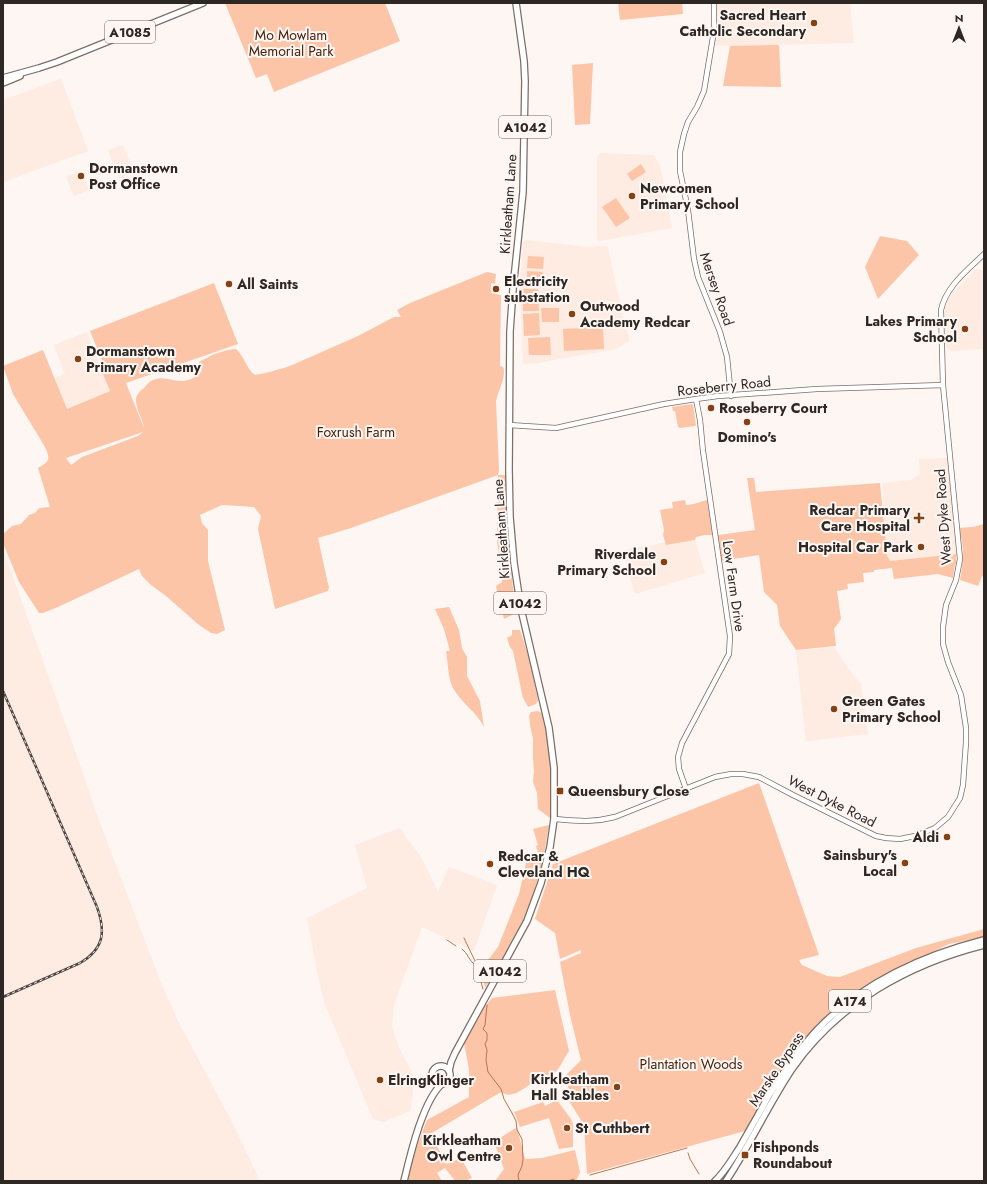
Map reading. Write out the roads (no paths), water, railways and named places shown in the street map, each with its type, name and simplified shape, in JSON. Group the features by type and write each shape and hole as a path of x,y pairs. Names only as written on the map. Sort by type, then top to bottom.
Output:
{"main road":[{"name":"A1085","path":"3,83 203,3"},
{"name":"Kirkleatham Lane","path":"449,1071 454,1053 507,959 526,921 541,883 550,847 554,819 554,768 549,728 524,624 512,539 509,470 510,331 523,192 525,90 525,66 516,3"},
{"name":"A1085","path":"3,78 39,68"},
{"name":"Marske Bypass","path":"714,1181 720,1176 727,1166 788,1066 805,1043 824,1023 852,998 898,971 933,955 984,940"},
{"name":"Marske Bypass","path":"726,1181 792,1069 818,1037 841,1014 872,992 909,971 941,958 984,945"},
{"name":"Kirkleatham Lane","path":"439,1066 454,1053"},
{"path":"439,1066 445,1067 449,1071"},
{"name":"A1042","path":"432,1097 433,1071 439,1066"},
{"name":"A1042","path":"404,1181 411,1150 423,1117 436,1090 449,1079 449,1071"},
{"path":"433,1079 438,1083 443,1083"}],"street":[{"name":"Mersey Road","path":"714,3 714,32 705,83 702,97 688,122 684,134 681,146 680,170 688,210 694,259 698,277 720,332 727,357 731,396"},
{"name":"West Dyke Road","path":"554,819 600,821 615,817 715,777 731,774 759,777 876,836 900,839 915,836 935,828 948,817 960,798 963,785 966,728 961,692 948,662 943,644 943,627 946,605 956,580 960,559 944,385 941,319 943,302 947,293 984,254"},
{"name":"Roseberry Road","path":"510,425 556,428 696,398 816,389 944,385"},
{"name":"Low Farm Drive","path":"686,788 679,770 678,754 682,743 729,654 730,643 696,398"}],"waterway":[{"path":"464,938 475,961 483,989"},
{"path":"447,940 456,946"},
{"path":"462,949 475,965"},
{"path":"487,1005 485,1025 483,1029 487,1033 487,1040 485,1044 487,1050 486,1060 488,1072 501,1089 504,1099 516,1121 517,1130 522,1139 523,1159 518,1175 519,1181"},
{"path":"590,1175 687,1148"},
{"path":"688,1153 699,1174"},
{"path":"568,1181 574,1179"}],"railway":[{"path":"3,691 97,907 102,924 101,939 94,952 88,958 80,963 3,997"}],"place":[{"name":"Sacred Heart Catholic Secondary","path":"814,23"},
{"name":"Dormanstown Post Office","path":"81,176"},
{"name":"Newcomen Primary School","path":"632,196"},
{"name":"All Saints","path":"229,284"},
{"name":"Electricity substation","path":"496,289"},
{"name":"Outwood Academy Redcar","path":"572,314"},
{"name":"Lakes Primary School","path":"965,329"},
{"name":"Dormanstown Primary Academy","path":"78,359"},
{"name":"Roseberry Court","path":"711,408"},
{"name":"Domino's","path":"747,422"},
{"name":"Redcar Primary Care Hospital","path":"919,518"},
{"name":"Hospital Car Park","path":"921,547"},
{"name":"Riverdale Primary School","path":"664,562"},
{"name":"Green Gates Primary School","path":"834,709"},
{"name":"Queensbury Close","path":"560,791"},
{"name":"Aldi","path":"947,837"},
{"name":"Sainsbury's Local","path":"905,863"},
{"name":"Redcar & Cleveland HQ","path":"490,864"},
{"name":"ElringKlinger","path":"380,1080"},
{"name":"Kirkleatham Hall Stables","path":"617,1087"},
{"name":"St Cuthbert","path":"567,1128"},
{"name":"Kirkleatham Owl Centre","path":"509,1148"},
{"name":"Fishponds Roundabout","path":"745,1155"}],"park label":[{"name":"Mo Mowlam Memorial Park","path":"291,44"},
{"name":"Foxrush Farm","path":"356,432"},
{"name":"Plantation Woods","path":"691,1064"}]}
